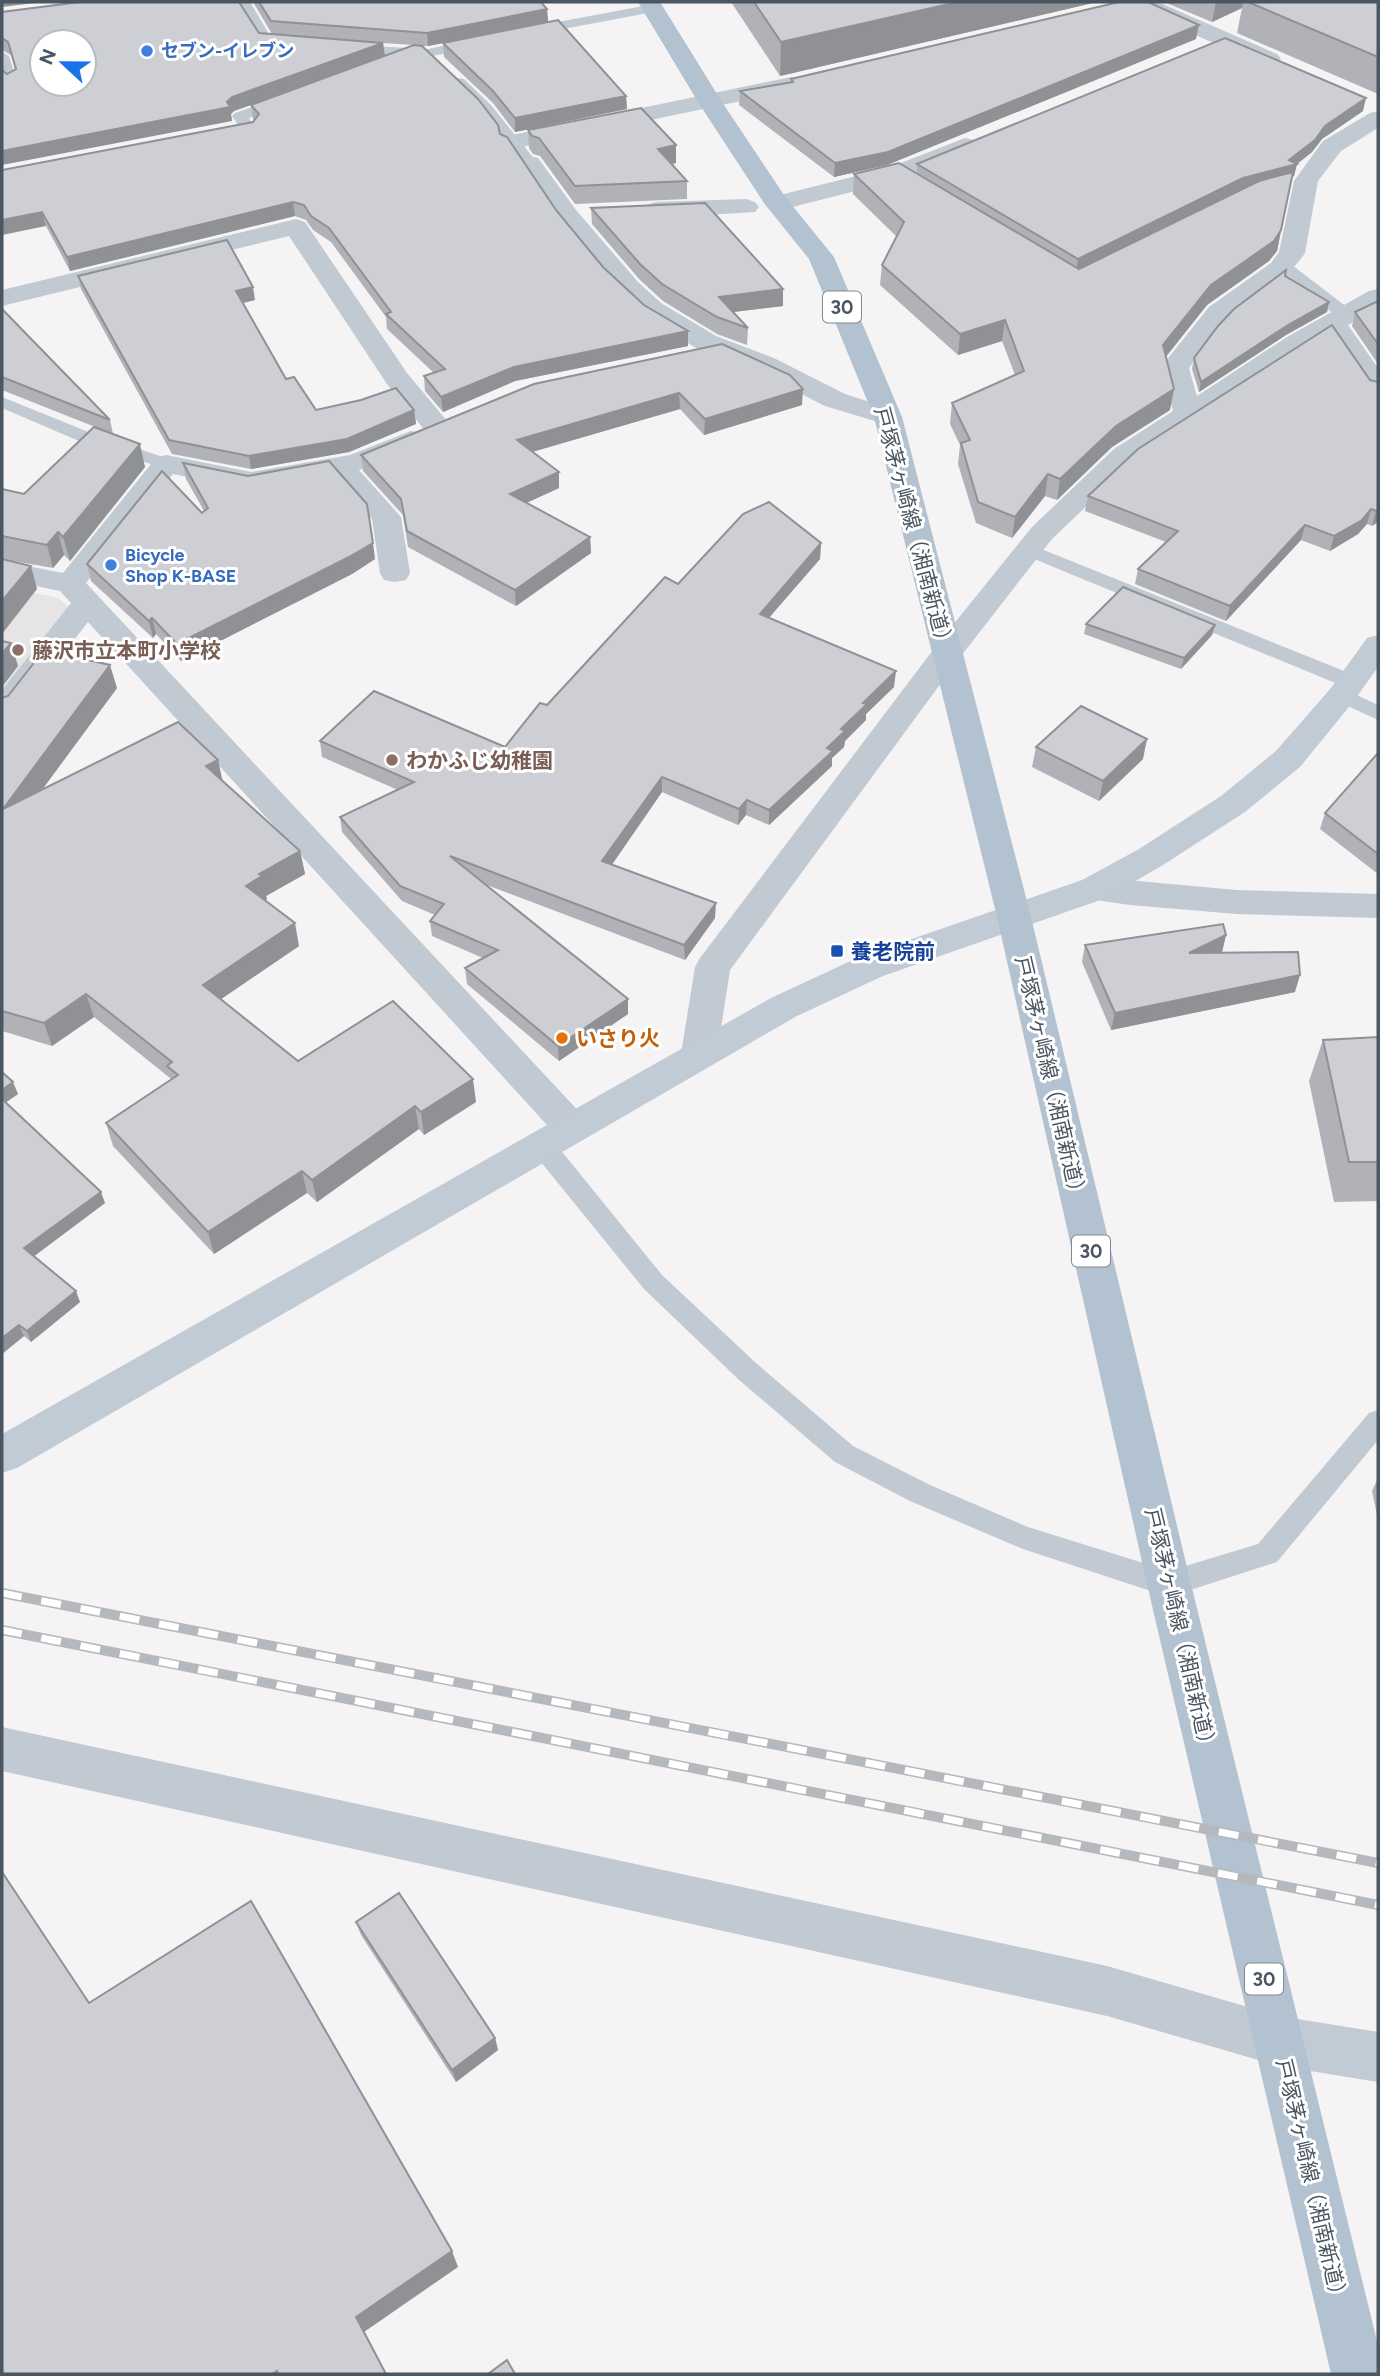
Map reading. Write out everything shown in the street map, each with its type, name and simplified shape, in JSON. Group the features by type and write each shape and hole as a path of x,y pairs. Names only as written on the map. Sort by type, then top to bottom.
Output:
{"main road":[{"name":"戸塚茅ヶ崎線（湘南新道）","path":"651,5 710,102 777,203 821,257 888,417 1014,917 1169,1584 1358,2374"}],"street":[{"path":"1132,3 1294,70"},
{"path":"512,142 814,78"},
{"path":"1188,414 1175,367 1218,313 1282,265 1292,253 1294,184 1374,109"},
{"path":"221,132 247,128"},
{"path":"777,203 897,173 985,137"},
{"path":"529,163 580,214 629,288 652,309 677,326 724,349 764,364 835,400 888,417"},
{"path":"631,211 746,207"},
{"path":"2,299 296,227 397,378 450,422 358,462 251,481 166,464 2,711"},
{"path":"699,1054 713,967 947,653 1042,533 1124,455 1378,297"},
{"path":"1339,319 1378,387"},
{"path":"685,357 724,349"},
{"path":"339,466 386,516 395,573"},
{"path":"2,570 78,593 556,1135"},
{"path":"2,1455 556,1135 784,1007 870,967 1094,889 1152,858 1233,804 1288,759 1347,688 1378,645"},
{"path":"1094,889 1215,903 1299,907 1378,906"},
{"path":"2,1749 1107,1991 1279,2041 1378,2057"}],"lane":[{"path":"243,2 266,41 302,45"},
{"path":"517,34 651,5"},
{"path":"382,65 433,60 492,39"},
{"path":"339,48 433,60 486,108 529,163"},
{"path":"2,56 10,81"},
{"path":"247,128 240,116 299,95"},
{"path":"897,173 921,187"},
{"path":"1282,265 1339,319"},
{"path":"2,402 85,437 166,464"},
{"path":"1029,550 1347,688 1378,713"},
{"path":"556,1135 653,1282 747,1371 844,1454 920,1493 1023,1537 1169,1584 1267,1553 1378,1421"}],"shaded area":[{"name":"藤沢市立本町小学校","path":"2,586 58,598 69,607 2,694"}],"building":[{"path":"80,2 239,2 259,33 383,43 232,97 227,102 230,107 2,151 2,70 7,74 16,69 8,42 2,38 2,12"},
{"path":"259,2 541,2 547,9 427,33 271,21"},
{"path":"754,2 958,2 781,42"},
{"path":"1119,2 1148,2 1199,25 888,152 835,163 740,91 793,82 791,79"},
{"path":"1248,2 1378,2 1378,57"},
{"path":"558,20 626,96 515,118 492,90 443,43"},
{"path":"1225,38 1366,98 1325,126 1315,140 1289,160 1297,164 1243,178 1078,259 917,164"},
{"path":"414,45 422,46 478,99 498,125 500,134 507,137 556,210 603,267 644,305 688,331 514,367 441,397 424,376 445,369 386,314 391,312 329,228 311,216 304,205 293,202 67,257 42,212 2,220 2,170 253,122 259,114 251,105"},
{"path":"641,108 676,145 658,149 687,181 575,186 539,138 532,136 528,130"},
{"path":"899,163 1079,269 1259,181 1293,172 1281,230 1274,241 1211,285 1163,345 1174,389 1116,426 1060,479 1048,474 1015,517 978,502 961,443 970,440 952,403 1024,371 1005,320 960,334 882,265 904,222 854,174"},
{"path":"705,203 783,289 719,297 748,328 717,317 662,284 640,264 591,208"},
{"path":"227,240 253,287 236,291 286,379 294,377 316,410 361,400 396,388 414,410 347,439 249,456 169,440 78,276"},
{"path":"1286,270 1285,276 1329,302 1288,325 1201,382 1194,358 1218,326 1234,309"},
{"path":"1378,301 1378,344 1355,312"},
{"path":"2,309 110,420 2,377"},
{"path":"1332,325 1370,380 1378,382 1378,510 1371,509 1362,520 1334,536 1305,525 1230,606 1138,569 1178,531 1088,496 1138,449"},
{"path":"722,344 790,375 803,389 705,419 679,393 517,440 559,472 510,494 590,537 515,590 407,531 401,499 361,455 534,384"},
{"path":"94,427 140,444 63,537 58,532 47,545 2,536 2,489 24,494"},
{"path":"329,461 367,504 373,543 177,644 152,618 149,621 87,564 162,471 202,513 208,508 183,463 248,476"},
{"path":"769,502 821,543 760,614 896,671 841,729 845,731 827,748 833,751 769,810 747,800 739,809 662,777 602,861 716,903 684,945 450,856 628,999 558,1046 465,968 498,950 430,921 444,904 400,886 340,817 414,782 320,741 374,691 505,747 540,703 547,705 665,577 678,584 743,514"},
{"path":"2,559 31,566 2,601"},
{"path":"1123,587 1215,625 1184,658 1086,624"},
{"path":"2,641 11,643 2,654"},
{"path":"44,650 110,665 3,809 178,722 218,760 206,766 300,851 259,874 262,876 246,886 295,923 203,985 298,1061 393,1001 473,1079 421,1112 415,1106 312,1180 302,1171 208,1232 106,1123 178,1075 167,1066 172,1062 86,994 44,1023 2,1011 2,698 8,696"},
{"path":"1081,706 1147,739 1103,781 1036,747"},
{"path":"1378,753 1378,854 1325,813"},
{"path":"1223,924 1226,935 1189,953 1298,952 1300,975 1115,1013 1085,945"},
{"path":"1378,1037 1378,1162 1349,1162 1323,1040"},
{"path":"2,1072 13,1082 2,1090"},
{"path":"2,1099 101,1192 24,1248 76,1291 27,1331 19,1325 2,1338"},
{"path":"2,1872 89,2003 251,1901 452,2251 356,2317 386,2374 278,2374 277,2371 272,2374 2,2374"},
{"path":"399,1893 495,2038 452,2070 356,1922"},
{"path":"507,2360 515,2374 488,2374"}],"railway":[{"path":"2,1593 1378,1863"},
{"path":"2,1630 1378,1905"}],"place":[{"name":"セブン-イレブン","path":"147,51"},
{"name":"Bicycle Shop K-BASE","path":"111,565"},
{"name":"藤沢市立本町小学校","path":"18,650"},
{"name":"わかふじ幼稚園","path":"392,760"},
{"name":"養老院前","path":"837,951"},
{"name":"いさり火","path":"562,1038"}]}
